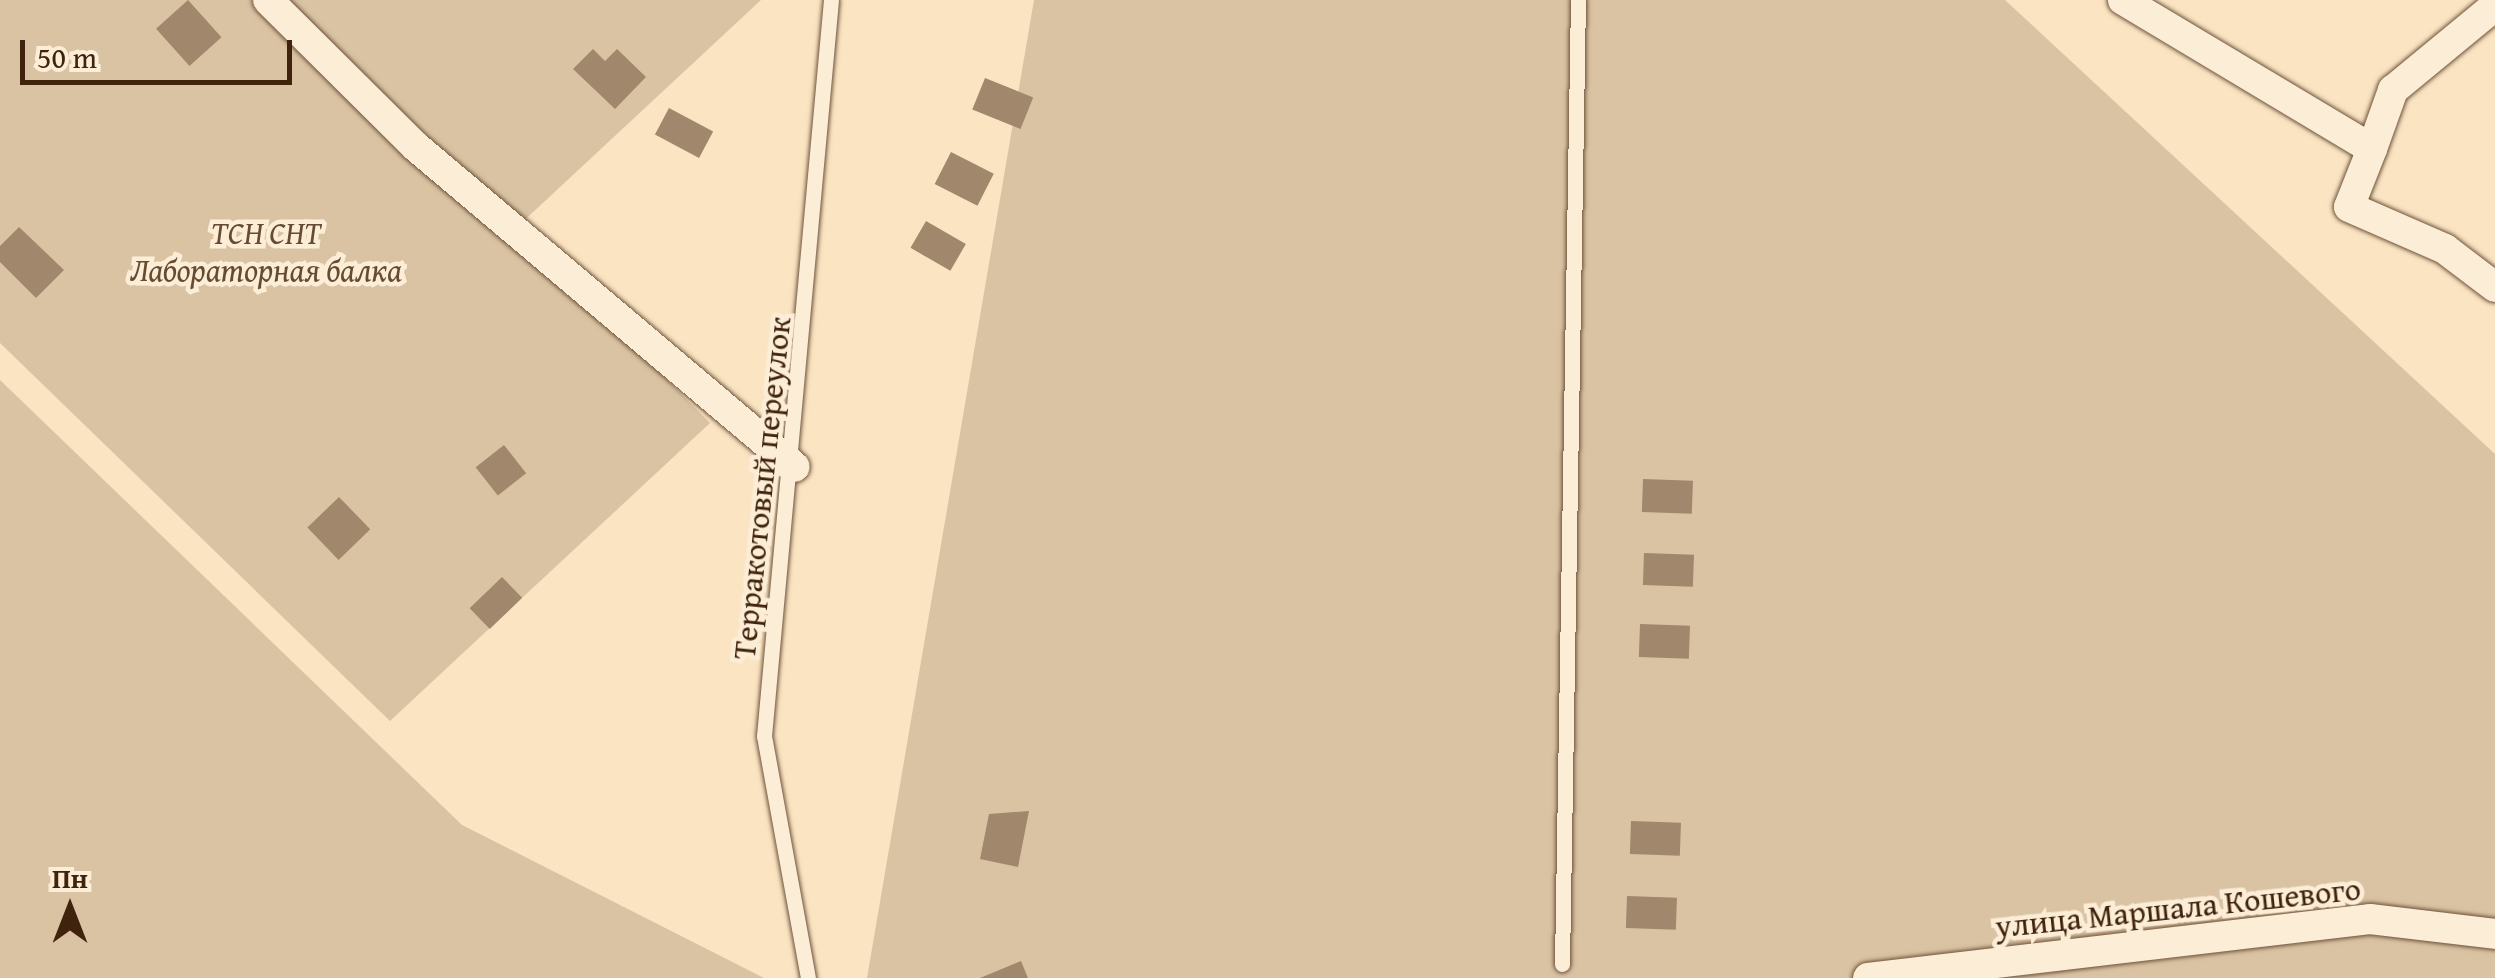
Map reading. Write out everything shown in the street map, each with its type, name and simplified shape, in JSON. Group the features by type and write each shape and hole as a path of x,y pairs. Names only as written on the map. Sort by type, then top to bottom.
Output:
{"street":[{"path":"268,0 415,146 795,467"},
{"path":"2123,0 2372,149"},
{"path":"2495,6 2393,90 2350,206 2445,249 2495,287"},
{"name":"улица Маршала Кошевого","path":"1868,978 2370,920 2495,934"}],"lane":[{"name":"Терракотовый переулок","path":"808,978 764,736 795,467 832,0"},
{"path":"1562,964 1578,0"}],"green space":[{"name":"ТСН СНТ Лабораторная балка","path":"0,0 761,0 516,228 710,423 390,721 0,343"},
{"path":"1034,0 2005,0 2495,454 2495,978 867,978"},
{"path":"0,380 462,825 764,978 0,978"}],"building":[{"path":"188,0 221,37 190,66 156,29"},
{"path":"593,49 605,61 617,49 646,77 615,109 573,69"},
{"path":"985,78 1033,97 1020,129 972,110"},
{"path":"669,108 713,131 699,158 655,134"},
{"path":"951,152 994,174 977,206 935,184"},
{"path":"926,221 966,244 950,271 910,248"},
{"path":"19,227 64,270 36,298 0,262 0,246"},
{"path":"504,445 526,473 498,496 476,467"},
{"path":"1643,479 1693,481 1692,514 1642,512"},
{"path":"339,497 370,529 339,560 307,528"},
{"path":"1644,553 1694,555 1693,587 1643,585"},
{"path":"502,577 522,598 490,629 470,608"},
{"path":"1640,624 1690,626 1689,659 1639,657"},
{"path":"1029,811 1018,867 980,859 989,814"},
{"path":"1631,821 1681,823 1680,856 1630,854"},
{"path":"1627,896 1677,898 1676,930 1626,928"},
{"path":"1021,961 1028,978 980,978"}]}
